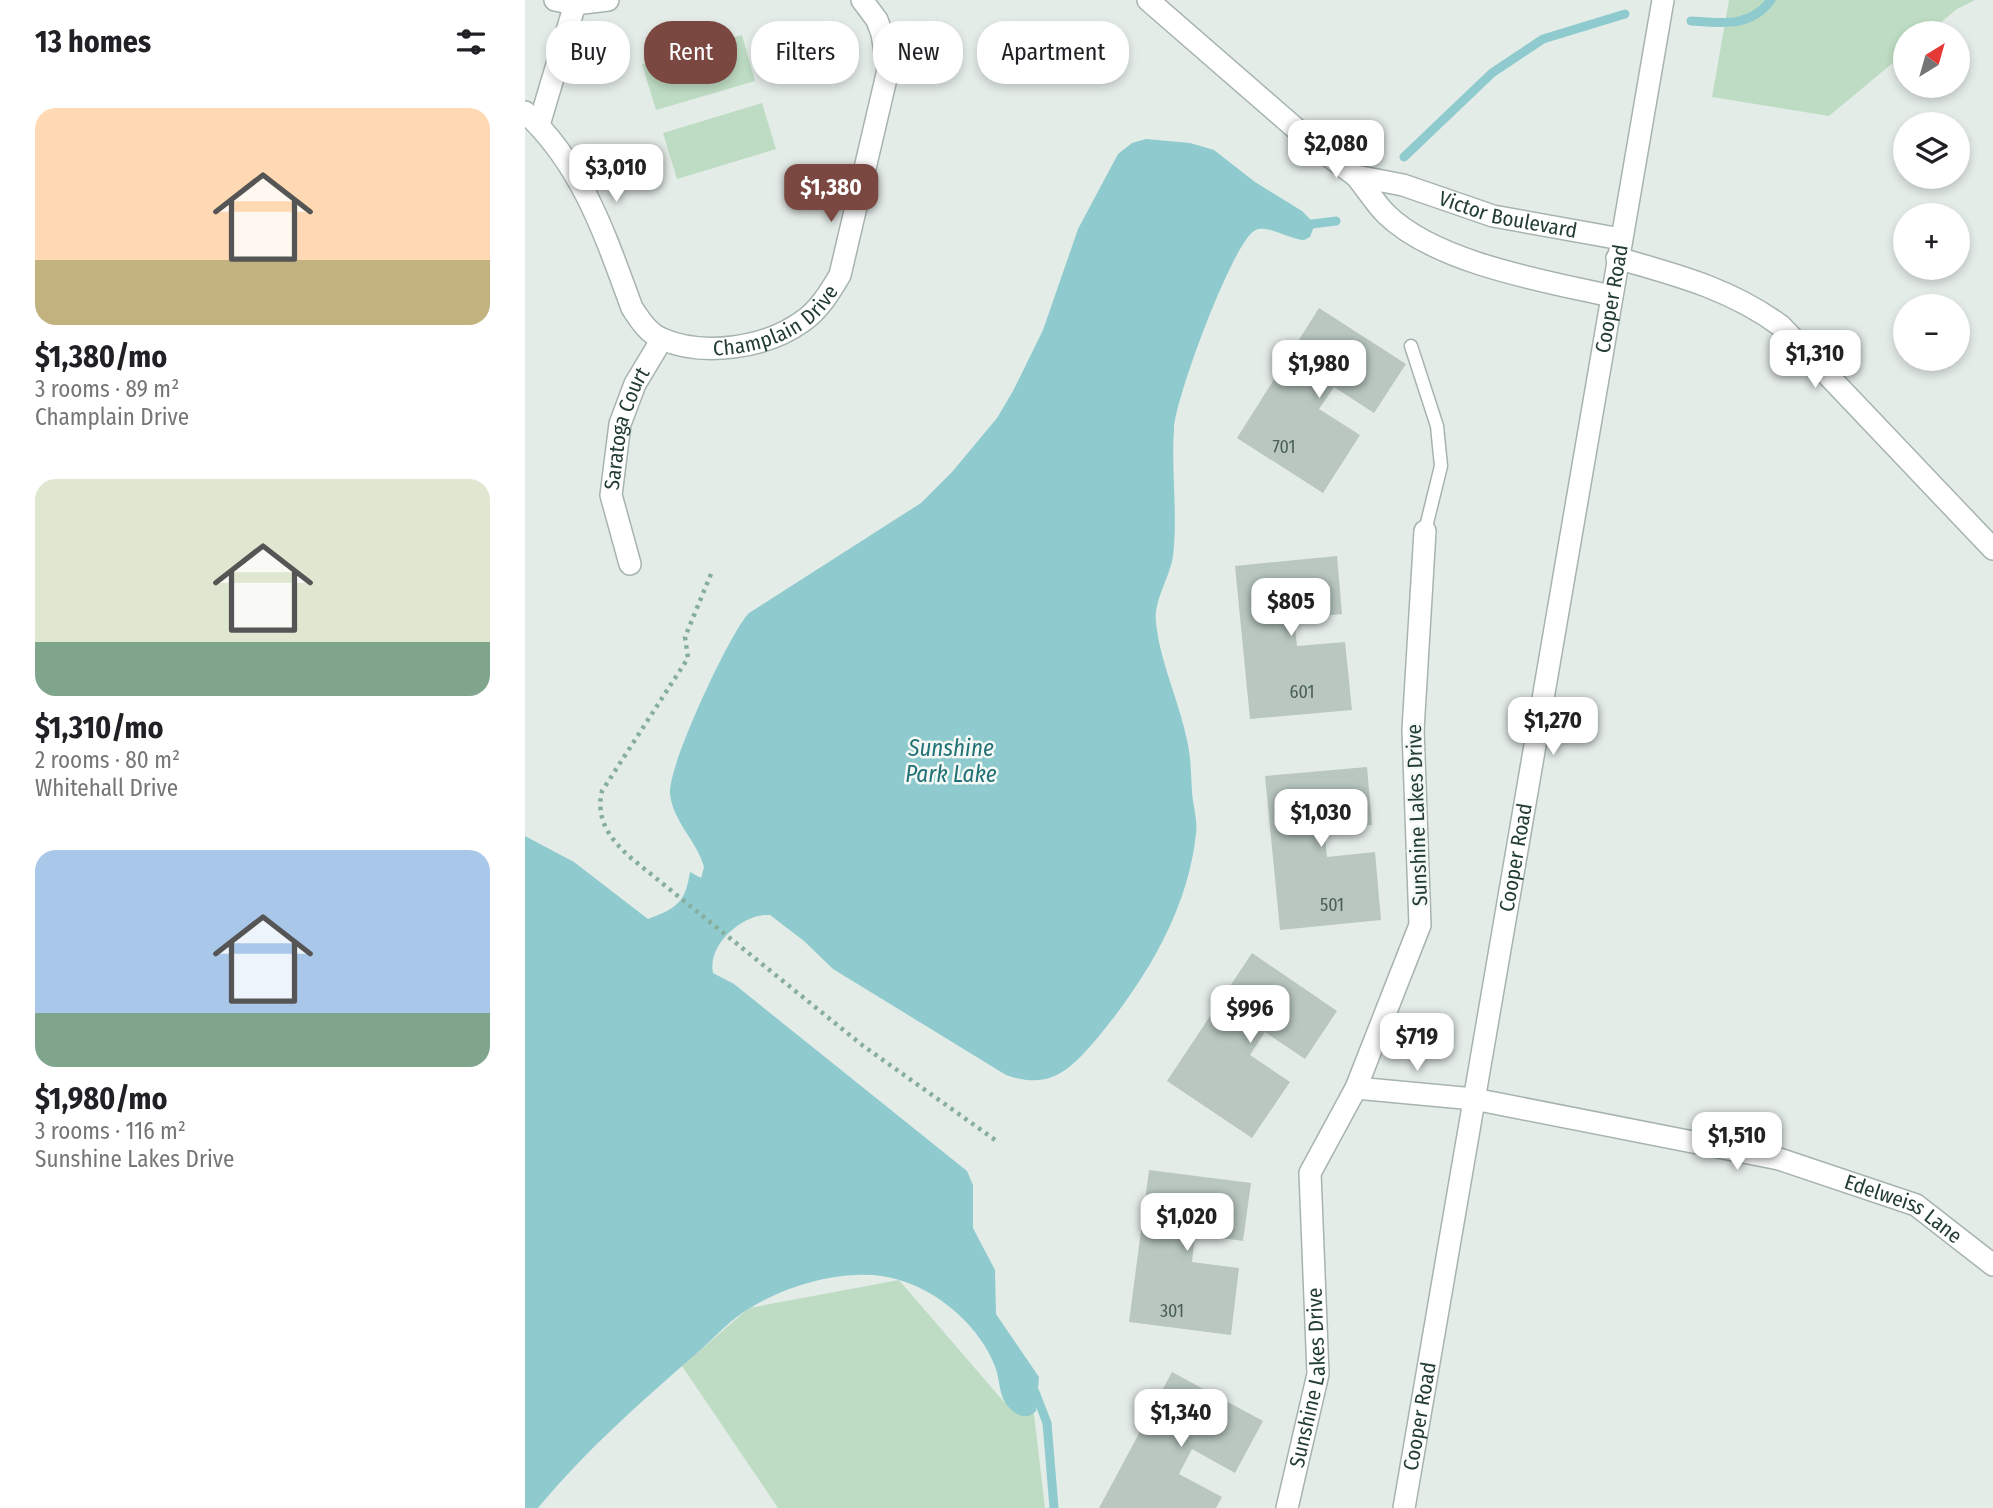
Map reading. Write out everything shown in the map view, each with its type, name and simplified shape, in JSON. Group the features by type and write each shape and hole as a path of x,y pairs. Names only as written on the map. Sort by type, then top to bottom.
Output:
{"street":[{"path":"608,0 565,2 532,119 568,161 592,200 632,308 642,323 662,339"},
{"name":"Champlain Drive","path":"662,339 696,346 723,347 747,345 776,335 804,321 821,304 840,275 888,71 877,20 862,0"},
{"name":"Victor Boulevard","path":"1148,0 1317,147 1356,176 1386,215 1443,249 1495,269 1611,296"},
{"name":"Cooper Road","path":"1404,1508 1663,0"},
{"name":"Victor Boulevard","path":"1356,176 1403,185 1466,209 1619,248 1715,287 1757,308 1781,326 1993,549"},
{"name":"Saratoga Court","path":"629,564 611,495 620,425 635,384 662,339"},
{"name":"Sunshine Lakes Drive","path":"1287,1508 1318,1374 1310,1173 1356,1088 1420,925 1413,730 1425,531"},
{"path":"1356,1088 1474,1099"},
{"name":"Edelweiss Lane","path":"1474,1099 1779,1159 1916,1205 1993,1265"}],"lane":[{"path":"1411,346 1437,426 1441,466 1425,531"}],"path":[{"path":"711,574 687,633 688,658 618,762 600,798 603,821 614,842 679,899 862,1045 998,1142"}],"green space":[{"path":"1729,0 1975,0 1957,9 1942,21 1893,21 1893,63 1829,116 1712,97"},
{"path":"742,35 751,67 751,82 656,110 648,84 737,84 737,36"},
{"path":"762,103 776,149 677,179 663,133"},
{"path":"899,1280 1004,1402 1034,1414 1045,1508 778,1508 682,1366 749,1308"}],"water":[{"name":"Sunshine Park Lake","path":"1146,139 1190,143 1214,150 1255,182 1302,211 1315,224 1310,237 1304,240 1259,229 1244,242 1206,324 1177,412 1173,445 1173,556 1159,598 1156,622 1161,652 1184,725 1191,766 1196,829 1184,890 1162,942 1133,991 1089,1048 1059,1074 1036,1080 1006,1075 833,969 804,941 770,915 749,919 729,932 716,951 713,962 713,973 734,984 967,1171 973,1185 973,1228 995,1270 996,1314 1039,1377 1036,1411 1024,1416 1009,1408 1003,1399 996,1369 976,1333 949,1306 933,1295 900,1280 882,1276 848,1275 831,1278 780,1293 736,1318 615,1427 575,1466 538,1508 525,1508 525,836 574,862 648,919 678,903 685,891 690,872 701,878 704,867 701,858 672,804 672,780 678,757 701,701 740,625 749,613 921,503 952,472 997,418 1013,391 1043,330 1078,229 1118,154 1132,143"}],"building":[{"path":"1319,308 1406,364 1374,413 1334,387 1319,409 1360,435 1323,493 1237,438"},
{"path":"1337,556 1342,614 1294,619 1297,646 1345,642 1352,710 1250,719 1235,566"},
{"path":"1367,767 1372,825 1324,829 1327,857 1375,852 1381,920 1280,930 1265,776"},
{"path":"1252,953 1337,1011 1305,1059 1265,1032 1250,1055 1290,1082 1252,1138 1167,1081"},
{"path":"1149,1170 1251,1183 1243,1241 1195,1234 1192,1262 1239,1268 1231,1335 1129,1322"},
{"path":"1172,1372 1263,1421 1235,1473 1192,1449 1179,1474 1222,1497 1216,1508 1099,1508"}],"waterway":[{"path":"1691,21 1735,22 1754,15 1771,0"},
{"path":"1404,157 1492,73 1543,39 1625,14"},
{"path":"1304,225 1336,221"},
{"path":"1035,1392 1047,1423 1054,1508"}]}
